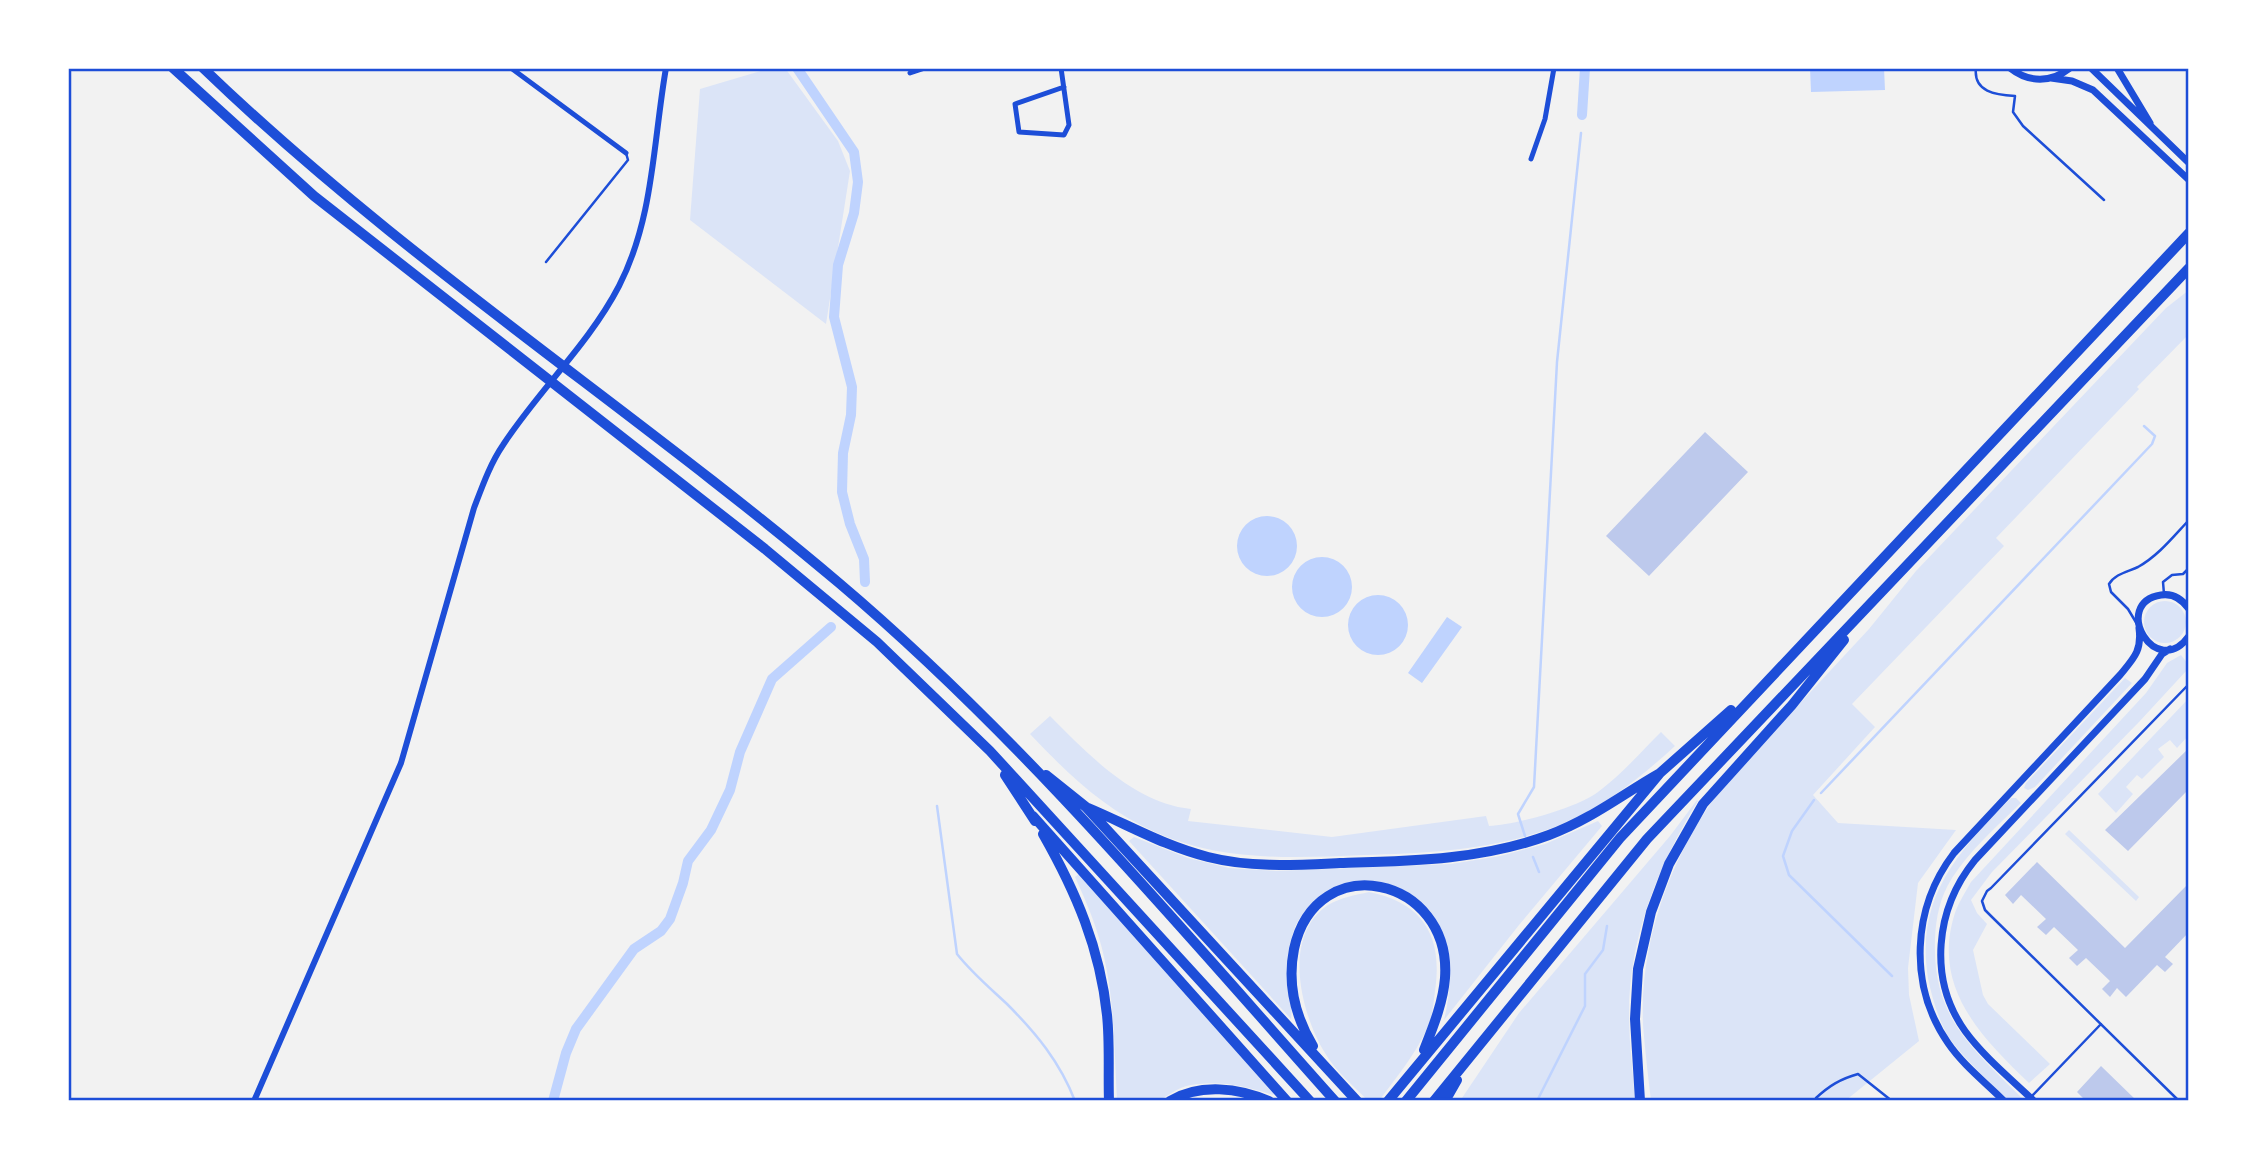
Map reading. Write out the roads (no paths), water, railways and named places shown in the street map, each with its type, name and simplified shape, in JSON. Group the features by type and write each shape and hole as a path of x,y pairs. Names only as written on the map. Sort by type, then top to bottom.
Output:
{"highway":[{"path":"173,68 314,196 829,601 922,684 990,751 1310,1101"},
{"path":"204,68 314,169 837,581 908,644 1014,748 1335,1101"},
{"path":"1406,1101 1605,855 2189,233"},
{"path":"1434,1101 1631,856 2189,268"},
{"path":"1640,1101 1635,1019 1638,969 1651,912 1669,864 1703,804 1792,705 1880,595"},
{"path":"1086,807 1177,848 1211,858 1279,865 1416,860 1485,852 1520,845 1552,834 1614,803 1660,773 1776,671"},
{"path":"1014,748 1086,807 1357,1100"},
{"path":"990,751 1069,880 1086,921 1100,967 1107,1018 1109,1101"},
{"path":"1388,1101 1660,773"},
{"path":"1032,816 1287,1101"},
{"path":"1324,1064 1303,1030 1295,1008 1291,985 1296,942 1306,919 1321,902 1343,889 1366,885 1390,889 1413,900 1431,920 1440,939 1445,976 1441,1002 1420,1060"},
{"path":"1445,1101 1478,1046"},
{"path":"1170,1101 1186,1094 1219,1089 1237,1090 1269,1101"}],"main road":[{"path":"2010,68 2030,79 2072,80 2092,90 2189,180"},
{"path":"2051,78 2070,68"},
{"path":"2091,68 2189,163"},
{"path":"2117,68 2154,130"},
{"path":"2004,1101 1950,1046 1934,1020 1924,988 1920,955 1922,924 1930,894 1945,866 1964,841 2122,674 2137,653 2139,615 2145,604 2164,595 2189,596"},
{"path":"2173,596 2189,609"},
{"path":"2139,628 2150,645 2170,649"},
{"path":"2032,1099 1967,1034 1948,998 1941,963 1942,928 1952,896 1966,871 2145,679 2161,654 2188,640"}],"street":[{"path":"511,68 626,153"},
{"path":"254,1101 401,763 474,508 485,481 501,448 587,335 618,288 636,246 648,199 665,68"},
{"path":"910,73 925,68"},
{"path":"1061,68 1064,87 1069,125 1064,135 1019,132 1015,104 1064,87"},
{"path":"1531,159 1545,120 1554,68"}],"lane":[{"path":"1976,68 1978,83 1995,95 2015,96 2012,112 2023,126 2104,200"},
{"path":"546,262 628,160 626,153"},
{"path":"2139,628 2128,609 2111,592 2109,584 2125,571 2153,558 2189,520"},
{"path":"2164,595 2164,582 2172,575 2183,574 2189,568"},
{"path":"2179,1101 1991,916 1983,904 1983,898 2189,684"},
{"path":"2032,1099 2101,1024"},
{"path":"1815,1101 1827,1087 1840,1079 1858,1074 1892,1101"},
{"path":"1945,1101 1953,1101"}],"water":[{"path":"1810,68 1884,68 1885,90 1811,92"},
{"path":"1261,516 1273,516 1292,529 1297,546 1295,558 1284,571 1273,576 1261,576 1242,563 1237,552 1237,540 1250,521"},
{"path":"1316,557 1328,557 1347,570 1352,587 1350,599 1339,612 1328,617 1316,617 1297,604 1292,593 1292,581 1305,562"},
{"path":"1372,595 1384,595 1403,608 1408,625 1406,637 1395,650 1384,655 1372,655 1353,642 1348,631 1348,619 1361,600"},
{"path":"1447,617 1462,627 1422,683 1408,673"}],"waterway":[{"path":"797,68 854,152 858,182 854,213 838,265 834,317 852,387 851,415 843,453 842,492 850,524 864,559 865,582"},
{"path":"1582,115 1585,68"},
{"path":"1525,836 1518,814 1534,787 1557,362 1581,133"},
{"path":"1821,793 2152,444 2155,436 2144,426"},
{"path":"553,1101 566,1053 576,1029 634,949 661,931 670,919 688,861 711,830 730,790 740,752 772,679 831,627"},
{"path":"1814,800 1792,831 1783,856 1789,875 1892,976"},
{"path":"937,806 957,954 1037,1037 1055,1061 1075,1101"},
{"path":"1533,857 1539,872"},
{"path":"1537,1101 1585,1006 1585,974 1603,950 1607,926"}]}
